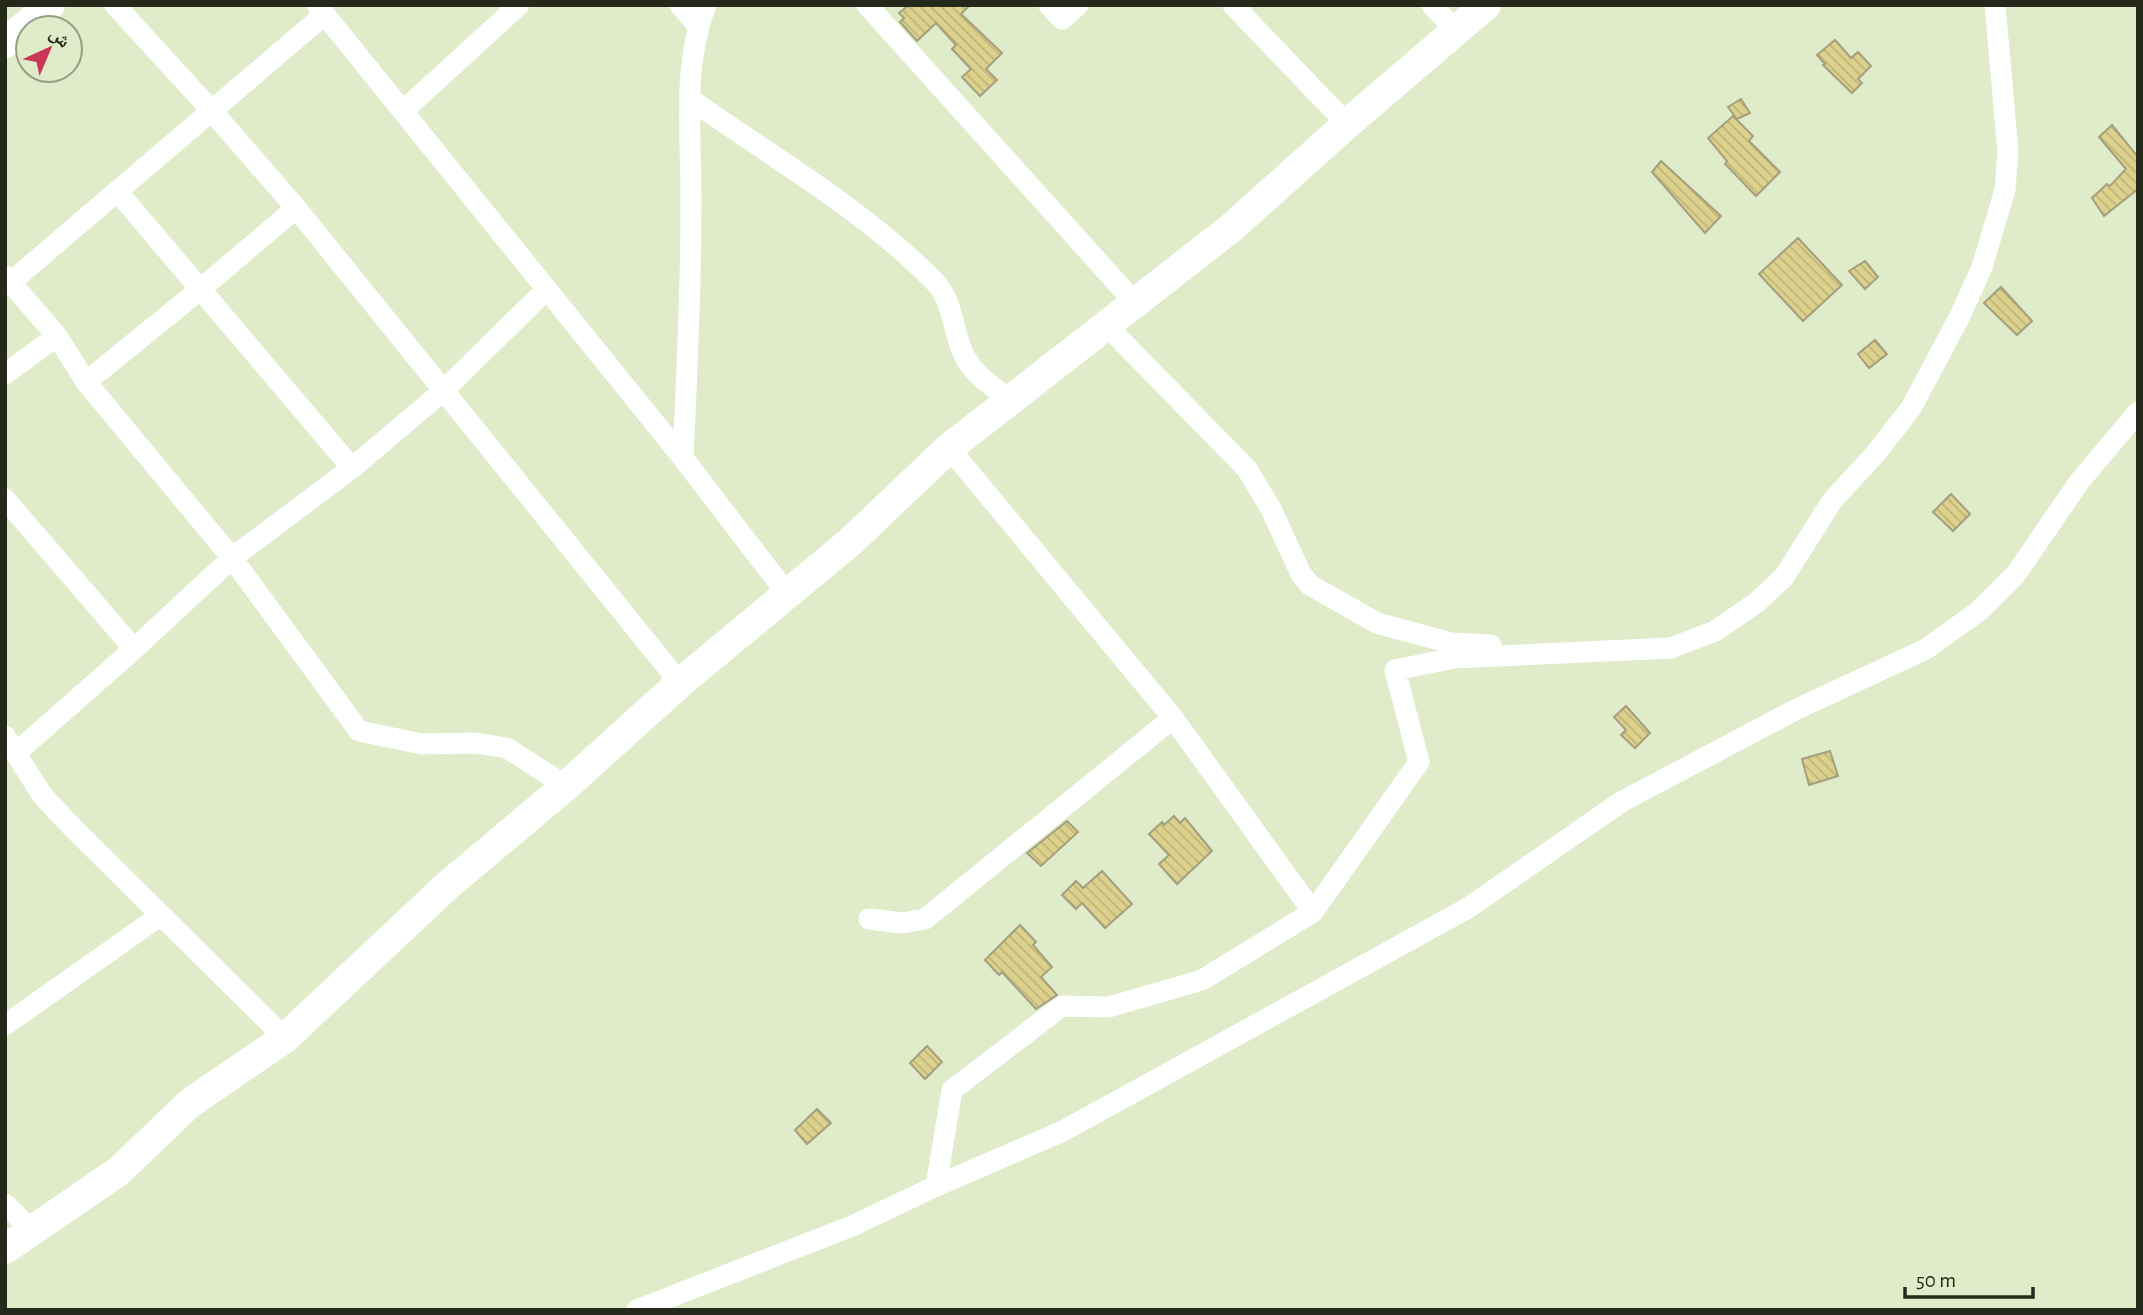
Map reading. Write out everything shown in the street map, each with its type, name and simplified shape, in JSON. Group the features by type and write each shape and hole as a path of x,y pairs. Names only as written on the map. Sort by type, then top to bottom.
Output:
{"street":[{"path":"5,43 50,5"},
{"path":"115,5 296,208 442,392 680,683"},
{"path":"680,5 698,26"},
{"path":"683,458 690,332 690,99 698,26 706,5"},
{"path":"867,5 1136,304"},
{"path":"1049,5 1062,19 1078,5"},
{"path":"1233,5 1347,124"},
{"path":"1432,5 1457,32"},
{"path":"5,1249 118,1171 190,1102 285,1038 448,885 566,786 680,683 850,542 949,448 1231,228 1486,5"},
{"path":"1107,326 1247,469 1271,509 1301,574 1310,585 1377,623 1451,643 1576,651 1625,652 1671,648 1715,631 1756,603 1783,577 1832,501 1876,453 1911,408 1961,316 1982,267 2005,190 2008,151 1995,5"},
{"path":"566,786 507,748 475,743 422,744 359,731 232,558 86,382 58,336 8,279 117,191 321,10 683,458 788,595"},
{"path":"403,111 506,10"},
{"path":"690,99 847,206 915,263 937,284 950,308 959,343 971,367 1009,400"},
{"path":"117,191 352,468"},
{"path":"86,382 296,208"},
{"path":"285,1038 42,795 11,745 135,649 232,558 352,468 442,392 547,289"},
{"path":"5,374 58,336"},
{"path":"637,1310 852,1226 1063,1131 1468,908 1621,802 1797,709 1926,649 1979,611 2016,574 2079,482 2138,412"},
{"path":"949,448 1173,718 1313,912"},
{"path":"5,499 135,649"},
{"path":"936,1186 952,1090 1062,1006 1109,1007 1202,980 1313,912 1373,831 1419,762 1395,670 1454,658 1576,651"},
{"path":"869,919 902,923 925,919 1173,718"},
{"path":"5,1025 161,915"},
{"path":"5,1204 32,1230"}],"building":[{"path":"909,5 970,5 961,14 1002,53 986,69 997,80 980,96 962,77 971,69 952,49 956,45 936,23 917,41 900,22 904,18 899,13"},
{"path":"1835,40 1851,58 1858,52 1871,66 1858,79 1862,83 1852,93 1823,65 1825,64 1817,55"},
{"path":"1741,99 1750,113 1737,119 1728,107"},
{"path":"1733,116 1753,136 1749,141 1780,172 1756,196 1725,164 1727,161 1708,138"},
{"path":"2112,125 2138,157 2138,189 2104,216 2092,198 2107,184 2110,186 2126,169 2099,137"},
{"path":"1661,161 1721,216 1705,233 1652,172"},
{"path":"1798,238 1842,285 1803,321 1759,274"},
{"path":"1865,261 1878,277 1865,289 1849,271"},
{"path":"2001,287 2032,321 2017,335 1984,303"},
{"path":"1875,340 1887,354 1869,368 1858,354"},
{"path":"1951,494 1970,514 1953,531 1933,512"},
{"path":"1626,706 1650,733 1635,748 1621,735 1626,730 1614,717"},
{"path":"1830,751 1838,776 1809,785 1802,759"},
{"path":"1174,816 1180,823 1185,818 1212,851 1177,884 1159,864 1169,855 1149,834 1162,822 1164,825"},
{"path":"1067,821 1078,832 1041,866 1027,853"},
{"path":"1102,871 1132,904 1105,928 1082,903 1076,909 1062,895 1076,881 1083,888"},
{"path":"1020,925 1036,942 1033,945 1052,967 1041,977 1057,995 1036,1009 1002,972 999,975 985,960"},
{"path":"927,1046 942,1062 925,1079 910,1063"},
{"path":"817,1109 831,1123 807,1144 795,1130"}]}
